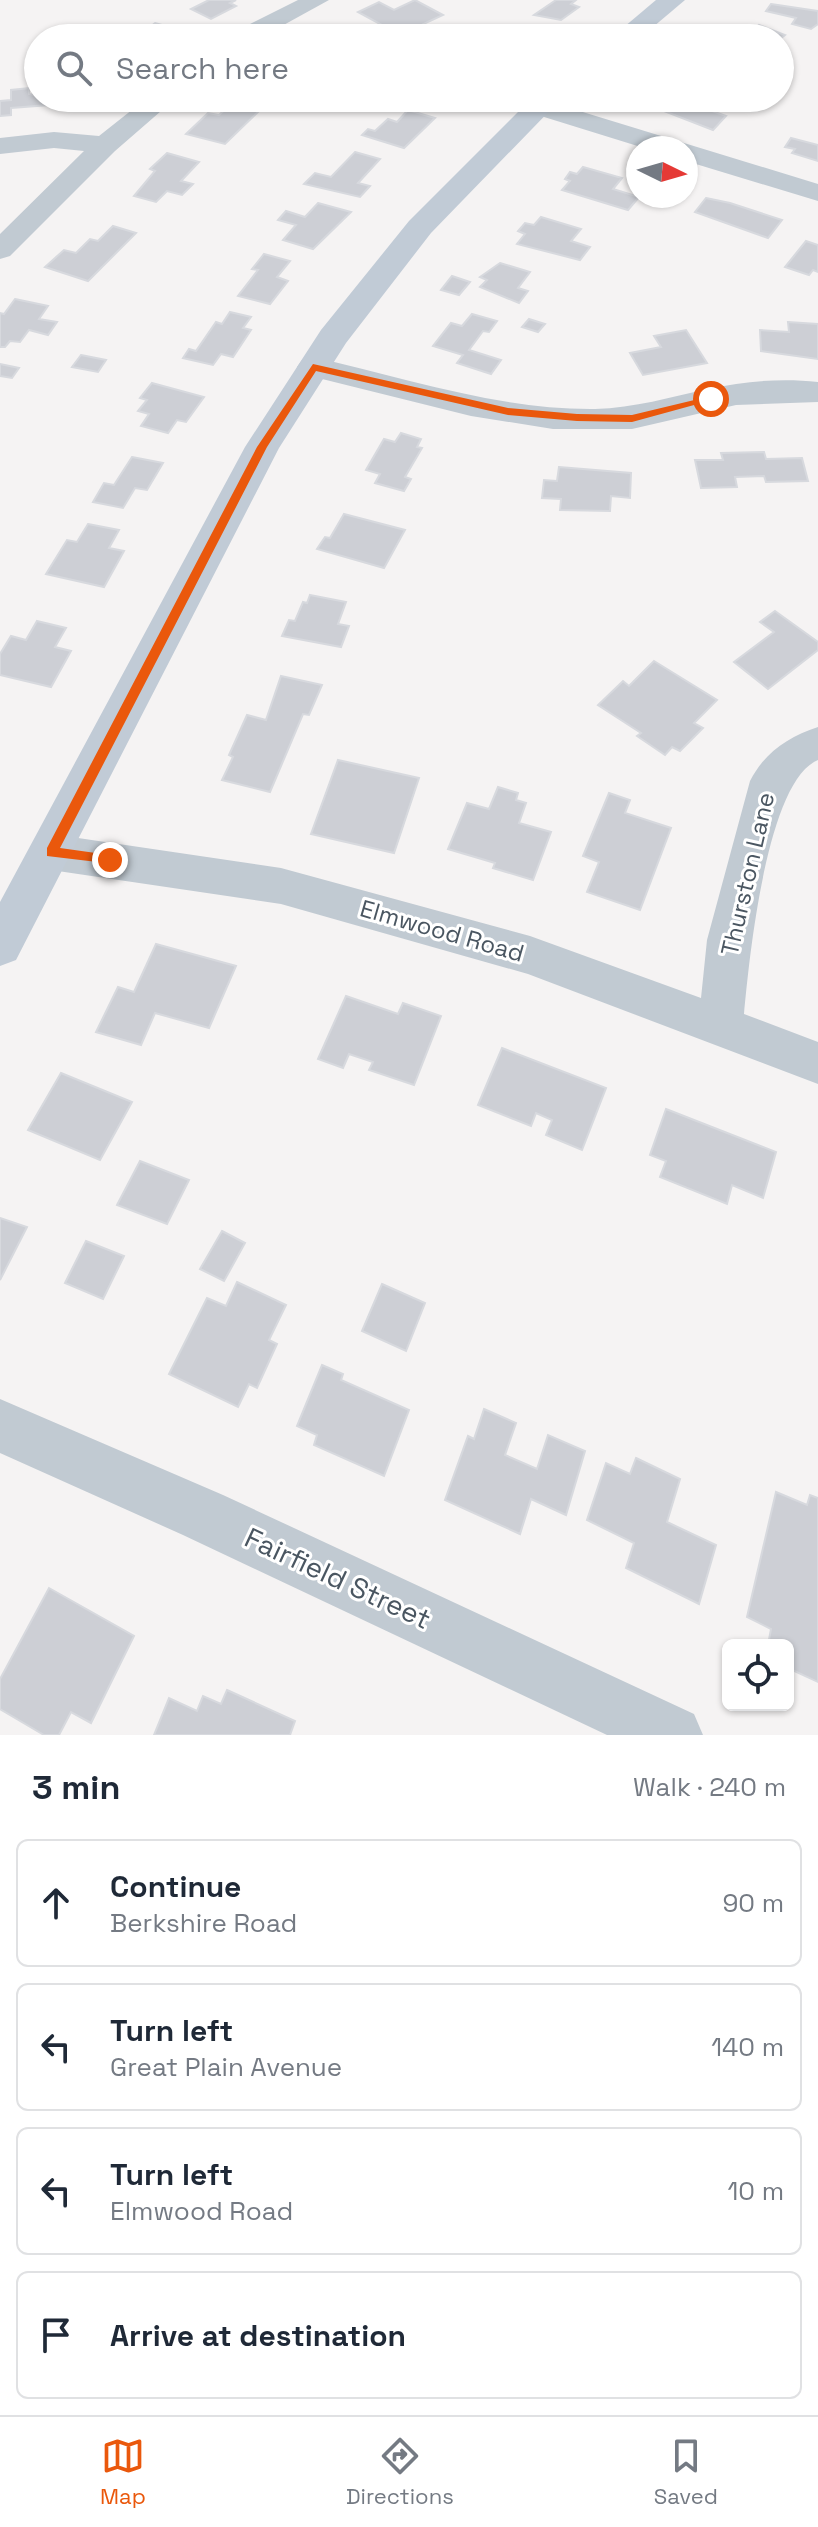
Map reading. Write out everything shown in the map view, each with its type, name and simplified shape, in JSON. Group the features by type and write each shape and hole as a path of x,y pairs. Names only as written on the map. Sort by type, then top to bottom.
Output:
{"main road":[{"path":"642,24 672,0"},
{"path":"0,946 262,447 313,367 420,227 533,112"}],"street":[{"path":"269,24 317,0"},
{"path":"0,250 105,145 146,112"},
{"path":"571,112 638,136"},
{"path":"0,146 54,140 105,145"},
{"path":"698,156 818,193"},
{"path":"313,367 508,411 577,418 632,418 711,399 794,389 818,392"},
{"name":"Thurston Lane","path":"720,1029 729,940 745,867 770,781 798,751 818,743"},
{"name":"Elmwood Road","path":"51,852 281,886 530,955 720,1029 818,1063"},
{"name":"Fairfield Street","path":"0,1426 203,1515 673,1735"}],"building":[{"path":"209,0 236,0 230,3 236,6 211,19 191,9"},
{"path":"415,0 443,15 424,24 380,24 358,12 379,2 394,10"},
{"path":"556,0 576,0 571,4 579,7 561,20 534,15"},
{"path":"771,4 818,11 818,24 811,29 792,24 796,18 766,11"},
{"path":"24,89 24,107 11,108 11,115 0,116 0,101 11,100 11,90"},
{"path":"222,112 258,112 225,144 186,134 208,113 219,115"},
{"path":"406,112 435,118 404,148 362,135 368,129 375,131 388,119 397,122"},
{"path":"666,112 715,112 726,116 713,130"},
{"path":"791,138 818,145 818,161 792,153 795,149 785,147"},
{"path":"355,152 380,159 358,183 370,186 360,197 304,184 315,173 331,177"},
{"path":"167,153 199,162 181,181 193,184 182,195 167,191 156,202 134,196 155,171 150,169"},
{"path":"583,167 622,178 613,189 626,193 626,208 630,208 628,210 562,190 570,181 565,179 570,172 577,174"},
{"path":"706,198 782,220 768,238 695,212"},
{"path":"318,203 351,212 313,249 283,240 296,225 278,220 286,211 305,217"},
{"path":"541,217 581,229 571,241 590,247 580,260 517,244 525,234 518,231 525,223 534,225"},
{"path":"113,226 136,233 88,281 45,267 64,250 76,253 90,239 98,241"},
{"path":"806,241 818,245 818,272 813,270 809,275 785,267"},
{"path":"264,254 290,261 277,277 288,281 270,304 238,296 258,270 252,269"},
{"path":"500,263 530,272 518,288 528,291 519,303 480,287 487,280 480,277"},
{"path":"452,276 470,282 459,295 441,290"},
{"path":"15,299 48,306 39,319 57,322 48,335 29,330 20,342 10,341 5,347 0,347 0,313 4,314"},
{"path":"230,312 251,317 243,328 251,330 233,357 221,354 213,365 183,358 189,349 196,351 216,322 222,324"},
{"path":"472,314 497,321 489,332 483,331 469,350 501,360 491,374 457,363 463,355 433,346 451,323 462,326"},
{"path":"529,319 545,324 538,332 522,327"},
{"path":"788,322 818,324 818,359 761,351 760,330 789,332"},
{"path":"686,330 707,363 643,375 630,353 661,347 654,336"},
{"path":"81,355 106,360 98,372 72,367"},
{"path":"0,364 19,368 12,378 0,376"},
{"path":"152,383 204,397 186,422 177,420 168,433 141,426 149,414 138,411 147,400 140,398"},
{"path":"401,433 421,439 417,447 422,448 405,477 411,479 404,491 375,483 380,474 366,470 384,439 395,442"},
{"path":"764,452 766,459 802,458 808,481 766,482 764,476 735,477 737,487 701,488 695,460 723,460 721,453"},
{"path":"132,457 163,463 147,490 135,488 123,508 93,502 104,483 114,485"},
{"path":"559,467 631,473 630,498 611,496 610,511 560,510 561,499 542,498 544,480 557,481"},
{"path":"344,514 405,530 384,568 317,549 325,537 330,538"},
{"path":"88,524 119,530 109,548 124,551 104,587 46,574 67,540 77,542"},
{"path":"310,595 346,602 338,624 349,626 341,647 282,636 289,620 295,621 303,602 307,603"},
{"path":"775,611 818,642 818,650 768,689 734,662 774,632 760,622"},
{"path":"37,621 66,628 55,647 71,651 51,687 0,675 0,654 11,636 26,640"},
{"path":"654,661 717,700 694,723 703,728 680,751 672,747 665,755 637,736 641,733 598,705 623,681 629,686"},
{"path":"281,676 322,685 309,715 303,714 270,792 222,780 233,757 229,755 247,715 266,720"},
{"path":"338,760 419,778 394,853 311,834"},
{"path":"498,787 518,793 516,800 526,803 519,823 551,832 533,880 493,868 495,863 448,849 467,803 489,809"},
{"path":"609,793 630,800 625,813 671,828 640,910 587,892 599,862 583,856"},
{"path":"156,944 236,966 209,1028 155,1013 141,1045 96,1032 118,987 134,992"},
{"path":"346,996 398,1014 403,1003 441,1016 414,1085 369,1070 373,1062 349,1054 343,1068 318,1059"},
{"path":"502,1048 606,1088 582,1150 546,1135 552,1120 536,1113 531,1126 478,1105"},
{"path":"61,1073 132,1102 100,1160 28,1130"},
{"path":"666,1109 776,1152 763,1198 732,1185 727,1204 660,1177 666,1161 650,1155"},
{"path":"140,1161 189,1180 167,1224 117,1205"},
{"path":"0,1218 27,1227 0,1280"},
{"path":"222,1231 245,1243 224,1281 200,1269"},
{"path":"86,1241 124,1256 103,1299 65,1283"},
{"path":"237,1282 286,1305 269,1340 277,1344 257,1388 249,1384 238,1407 169,1374 207,1298 226,1306"},
{"path":"382,1284 425,1303 406,1351 362,1331"},
{"path":"322,1365 343,1374 341,1380 409,1410 384,1476 314,1445 317,1435 297,1426"},
{"path":"484,1409 516,1423 505,1455 537,1469 548,1435 585,1451 566,1515 531,1499 520,1534 445,1500 468,1436 474,1439"},
{"path":"636,1458 680,1479 667,1522 716,1545 699,1604 626,1568 634,1543 587,1520 606,1463 630,1474"},
{"path":"776,1492 807,1505 810,1495 818,1498 818,1682 794,1671 794,1639 769,1639 771,1629 747,1617"},
{"path":"49,1588 134,1636 91,1723 71,1712 59,1735 44,1735 0,1709 0,1679"},
{"path":"227,1690 295,1721 290,1735 154,1735 169,1698 197,1711 203,1696 221,1704"}],"route":[{"path":"110,860 51,852 262,447 313,367 508,411 577,418 632,418 711,399"}]}
